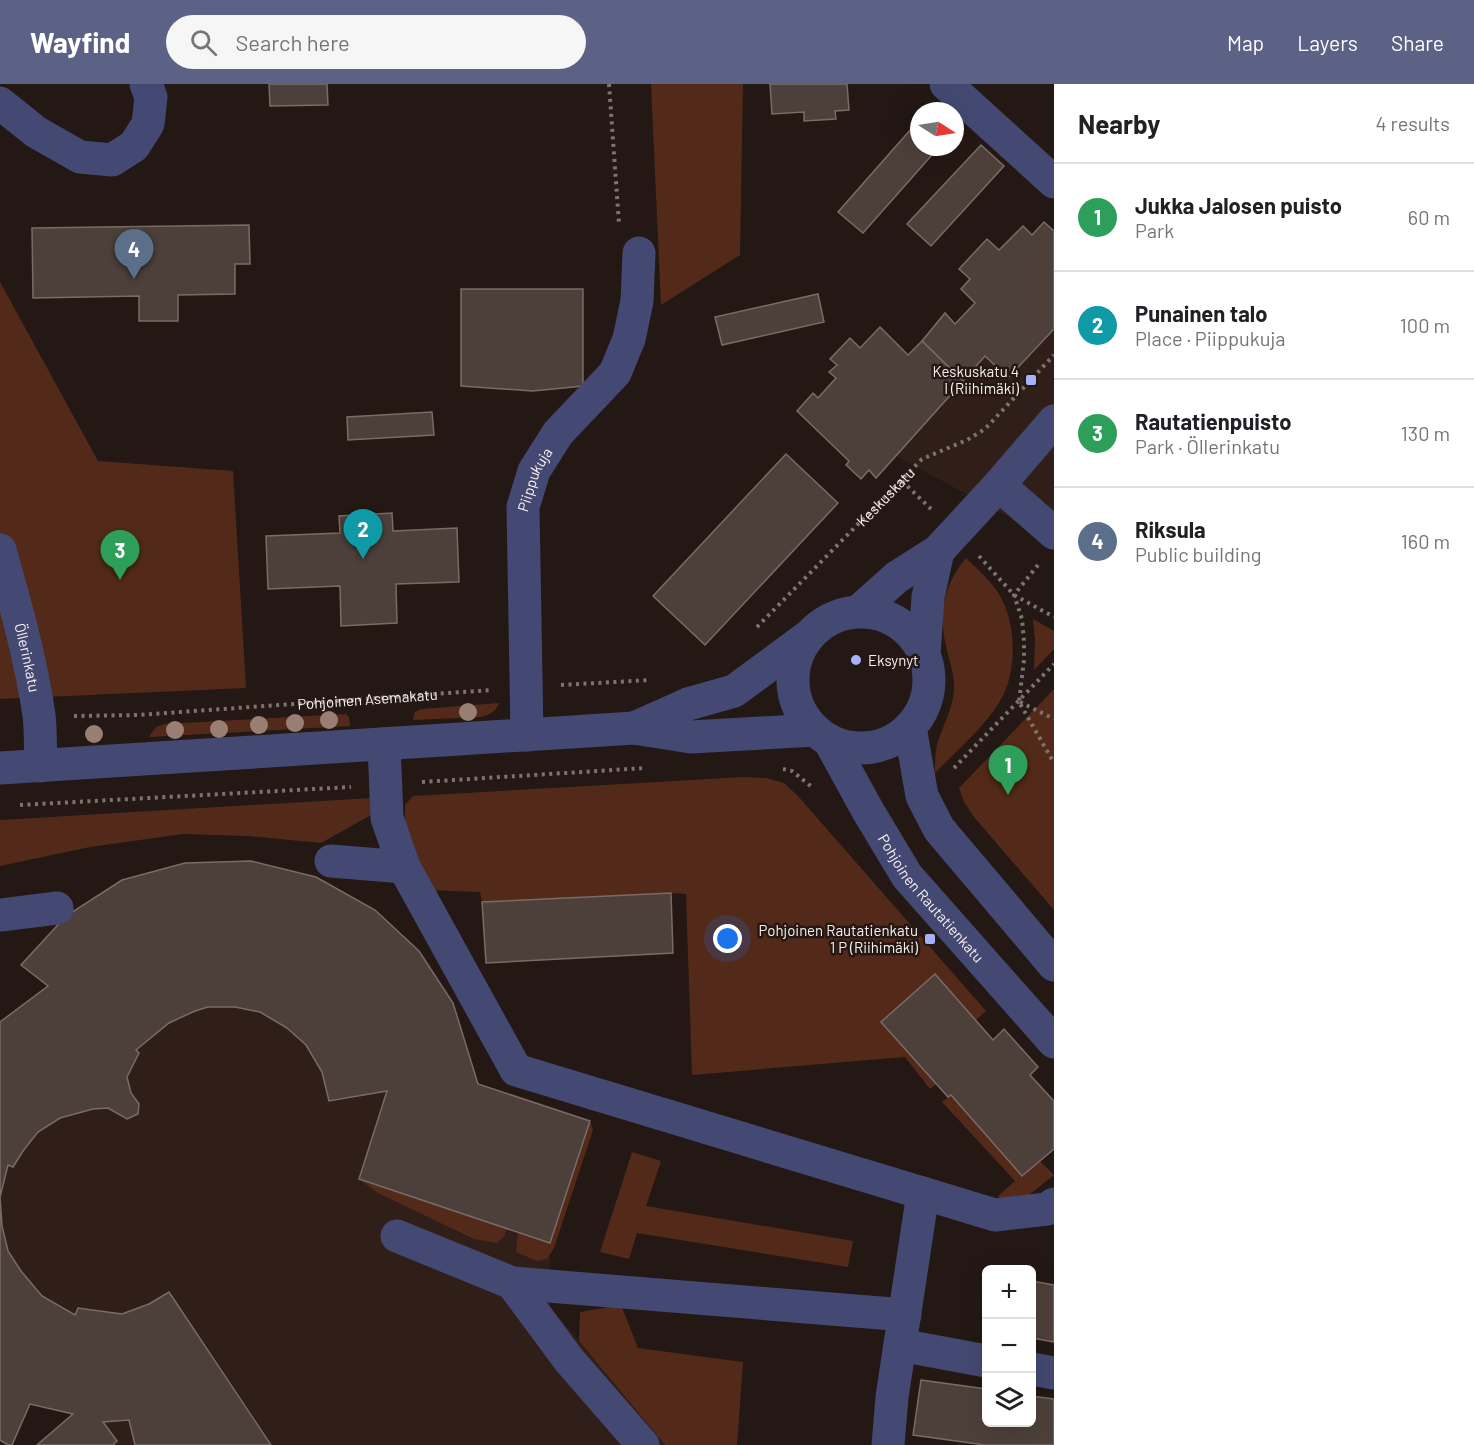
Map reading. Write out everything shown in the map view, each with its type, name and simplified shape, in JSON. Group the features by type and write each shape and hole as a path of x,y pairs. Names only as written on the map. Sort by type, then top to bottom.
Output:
{"street":[{"path":"0,103 36,132 80,157 112,160 134,146 148,124 151,97 146,84"},
{"path":"946,84 1054,182"},
{"name":"Piippukuja","path":"527,735 523,507 534,471 558,433 615,373 629,339 638,301 639,254"},
{"path":"859,611 897,577 938,551 1054,421"},
{"path":"999,484 1054,533"},
{"name":"Öllerinkatu","path":"0,550 29,664 39,717 41,766"},
{"path":"924,654 928,597 938,551"},
{"path":"634,728 688,704 734,691 808,637 822,624 840,615 859,611 879,614 898,622 914,636 924,654 929,673 928,692 921,711 910,727 893,740 872,747 850,747 822,735 802,714 794,695 793,674 798,654 808,637"},
{"path":"910,727 922,796 939,829 1054,965"},
{"path":"0,768 634,728 691,737 822,735"},
{"name":"Pohjoinen Rautatienkatu","path":"822,735 908,876 1054,1042"},
{"path":"384,744 387,818 404,867 516,1070 995,1215 1047,1209 1054,1204"},
{"path":"331,861 404,867"},
{"path":"0,915 57,908"},
{"path":"888,1445 892,1397 923,1193"},
{"path":"397,1236 513,1283 903,1330 982,1359"},
{"path":"513,1283 569,1360 643,1445"},
{"path":"1036,1370 1054,1373"}],"path":[{"path":"609,84 620,235 639,254"},
{"name":"Keskuskatu","path":"750,634 922,459 967,440 986,429 1054,355"},
{"path":"1039,564 1014,595 1022,618 1024,641 1019,702 1054,763"},
{"path":"947,776 1054,664"},
{"name":"Pohjoinen Asemakatu","path":"39,717 138,715 654,680"},
{"path":"1019,702 1054,719"},
{"path":"781,769 792,771 811,785 818,795"}],"shaded area":[{"path":"651,84 743,84 740,255 661,305"},
{"path":"1054,268 1054,542 889,452"},
{"path":"0,282 98,461 233,471 246,688 0,699"},
{"path":"966,558 990,582 1004,603 1013,646 1010,676 1006,689 993,711 978,730 935,773 937,745 954,694 952,671 944,634 943,610 952,578"},
{"path":"1033,619 1054,631 1054,649 1034,670 1035,639"},
{"path":"1054,689 1054,910 974,817 964,802 959,788"},
{"path":"499,703 496,709 481,717 413,720 415,712 421,709"},
{"path":"346,714 349,717 350,726 149,737 156,727 164,724"},
{"path":"744,777 766,778 784,783 798,796 986,1011 976,1020 935,974 937,1084 930,1089 905,1057 692,1075 686,894 482,902 480,892 429,890 405,822 405,805 413,796"},
{"path":"372,798 371,815 321,843 248,836 183,834 90,847 0,866 0,820"},
{"path":"251,861 316,877 375,910 419,951 478,1084 590,1121 550,1243 550,1306 665,1445 37,1445 72,1414 30,1404 12,1445 0,1440 0,1022 47,986 21,965 66,916 122,880 185,863"},
{"path":"951,1095 1022,1176 1040,1161 1054,1175 1025,1198 1005,1203 998,1196 1015,1181 942,1102"},
{"path":"590,1121 593,1130 554,1248 547,1259 537,1261 516,1252 518,1233 550,1243"},
{"path":"632,1152 661,1161 646,1206 853,1241 848,1267 637,1233 629,1259 600,1252"},
{"path":"359,1179 507,1229 504,1237 497,1243 474,1239 378,1193"},
{"path":"621,1305 638,1348 743,1362 737,1445 665,1445 579,1341 580,1312"}],"building":[{"path":"269,84 327,84 328,105 270,106"},
{"path":"770,84 847,84 849,110 835,111 836,119 804,121 804,112 772,114"},
{"path":"910,130 910,156 931,156 863,233 838,212"},
{"path":"981,145 1004,166 931,246 907,224"},
{"path":"1044,222 1054,231 1054,329 1008,378 985,356 963,381 922,341 945,313 955,324 975,303 961,289 970,279 959,269 987,239 999,250 1023,226 1032,235"},
{"path":"249,225 250,264 235,264 235,294 178,295 178,321 139,321 139,296 33,298 32,228"},
{"path":"461,289 583,289 583,386 533,391 461,386"},
{"path":"818,294 824,322 722,345 715,317"},
{"path":"880,327 908,355 922,341 963,381 876,478 869,470 861,479 846,465 849,461 797,411 813,393 818,398 836,378 829,372 837,365 830,359 850,338 860,348"},
{"path":"432,412 434,435 348,440 347,417"},
{"path":"786,454 838,503 705,645 653,596"},
{"path":"392,513 393,531 457,528 459,582 396,584 397,623 341,626 340,586 268,589 266,536 340,533 339,516"},
{"path":"251,861 316,877 375,910 419,951 453,1003 478,1084 590,1121 550,1243 359,1179 387,1091 329,1101 322,1072 306,1045 287,1028 260,1012 235,1007 208,1007 169,1023 136,1050 139,1053 127,1077 131,1093 139,1104 138,1114 127,1119 108,1108 93,1109 60,1118 38,1132 13,1167 8,1165 0,1197 0,1022 48,986 21,965 66,916 122,880 185,863"},
{"path":"671,893 673,953 486,963 482,902"},
{"path":"935,974 993,1040 1004,1029 1038,1067 1030,1075 1054,1101 1054,1149 1022,1176 951,1095 948,1097 881,1022"},
{"path":"0,1197 2,1226 8,1251 42,1296 75,1315 78,1308 122,1314 149,1304 169,1292 271,1445 135,1445 129,1420 103,1422 117,1441 113,1445 37,1445 73,1414 30,1404 12,1445 0,1440"},
{"path":"1036,1282 1054,1285 1054,1342 1036,1339"},
{"path":"921,1380 982,1388 982,1427 1036,1427 1036,1397 1054,1399 1054,1445 985,1445 913,1435"}],"place":[{"name":"Riksula","path":"134,279"},
{"name":"Keskuskatu 4 I (Riihimäki)","path":"1031,380"},
{"name":"Punainen talo","path":"363,559"},
{"name":"Rautatienpuisto","path":"120,580"},
{"name":"Eksynyt","path":"856,660"},
{"name":"Jukka Jalosen puisto","path":"1008,795"},
{"name":"Pohjoinen Rautatienkatu 1 P (Riihimäki)","path":"930,939"}]}
